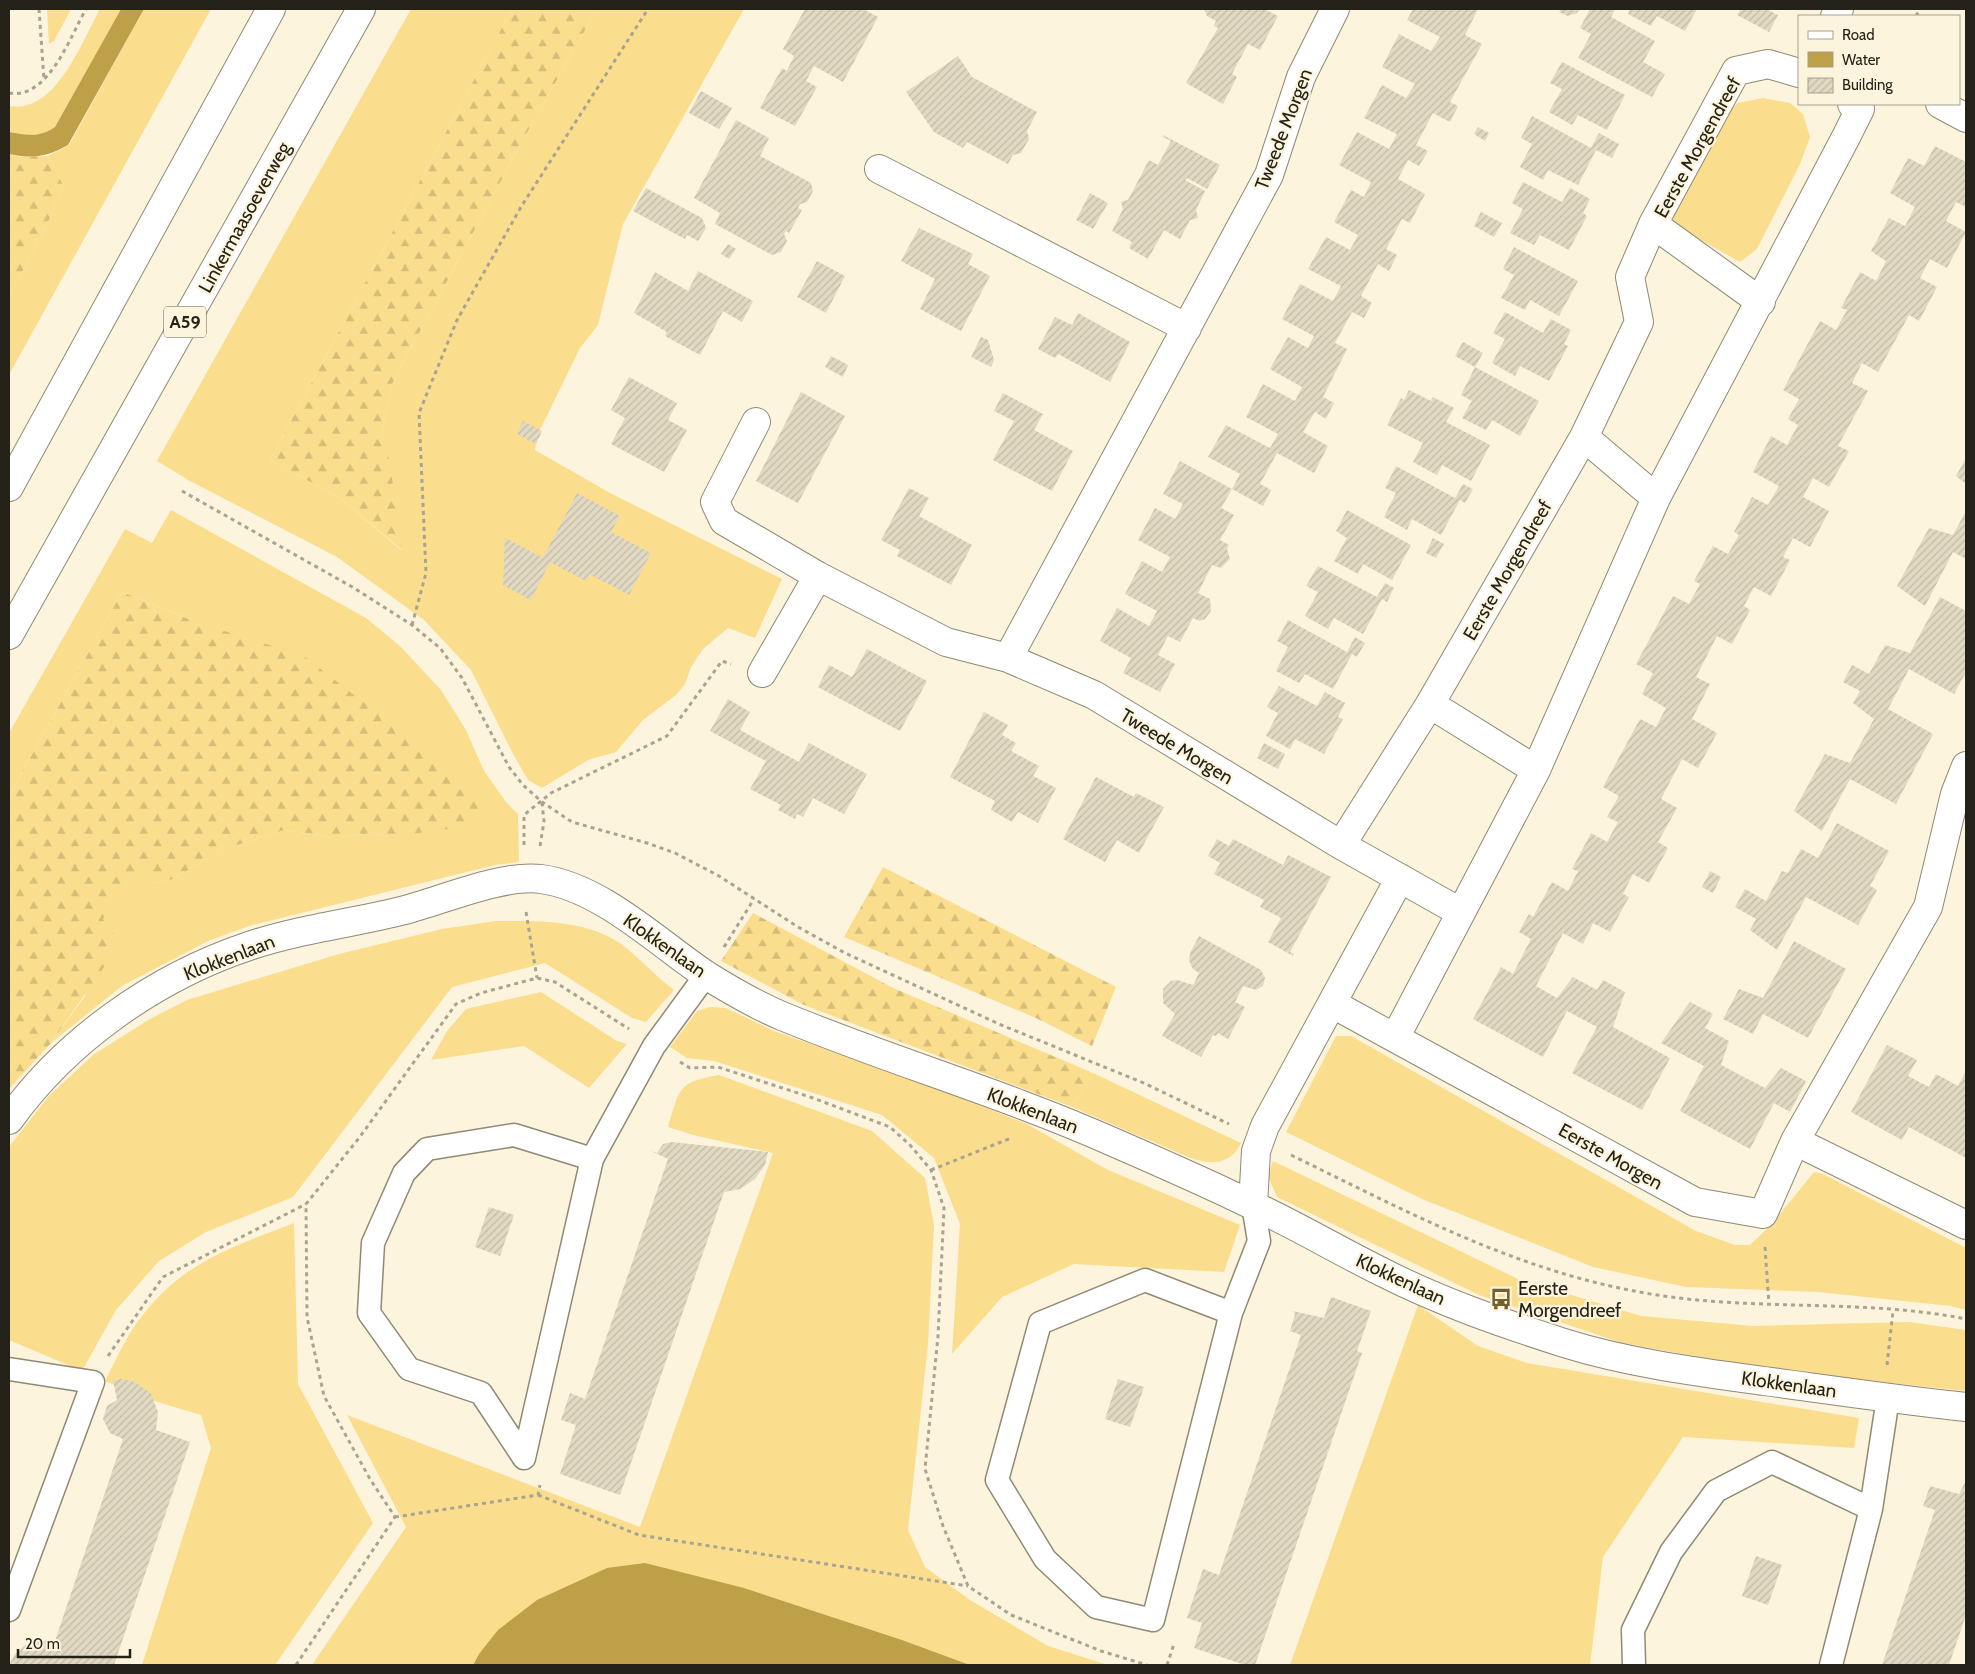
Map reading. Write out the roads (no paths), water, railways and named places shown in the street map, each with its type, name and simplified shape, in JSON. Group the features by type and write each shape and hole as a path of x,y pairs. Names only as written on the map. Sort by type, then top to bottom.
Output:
{"main road":[{"path":"9,487 271,9"},
{"name":"Linkermaasoeverweg","path":"9,634 361,9"},
{"name":"Tweede Morgen","path":"1008,658 1269,175 1301,77 1335,9"},
{"name":"Eerste Morgendreef","path":"1341,845 1430,704 1584,437 1639,322 1630,277 1653,224 1736,71 1768,64 1798,73"},
{"path":"1333,1004 1395,1038 1536,770 1656,498 1761,302 1858,105"},
{"path":"1942,105 1966,118"},
{"path":"880,169 1187,328"},
{"name":"Eerste Morgendreef","path":"1653,224 1761,302"},
{"name":"Tweede Morgen","path":"756,422 715,502 724,520 818,576 946,642 1008,658 1094,695 1341,845"},
{"path":"1584,437 1656,498"},
{"path":"762,673 818,576"},
{"path":"1430,704 1536,770"},
{"path":"1966,766 1961,796 1928,906 1795,1141 1966,1225"},
{"path":"1341,845 1460,912"},
{"name":"Klokkenlaan","path":"9,1120 47,1073 76,1046 124,1009 165,982 247,946 405,910 525,878 550,880 598,900 654,935 706,975 780,1015 1060,1119 1253,1205 1382,1272 1457,1306 1567,1344 1630,1359 1704,1372 1966,1407"},
{"path":"1253,1205 1256,1151 1260,1140 1400,878"},
{"name":"Eerste Morgen","path":"1395,1038 1695,1202 1763,1214 1795,1141"}],"lane":[{"path":"592,1159 514,1135 427,1149 404,1174 373,1243 369,1313 410,1369 481,1393 524,1458 592,1159 654,1046 706,975"},
{"path":"1231,1313 1145,1280 1040,1323 997,1480 1044,1559 1096,1607 1153,1620 1231,1313 1259,1241 1253,1205"},
{"path":"9,1369 93,1382 9,1610"},
{"path":"1831,1665 1871,1509 1888,1398"},
{"path":"1634,1665 1633,1630 1671,1552 1716,1491 1772,1462 1871,1509"}],"water":[{"path":"121,9 144,9 68,145 40,156 9,154 9,132 27,135 38,134 55,127"},
{"path":"645,1563 744,1588 902,1640 970,1665 473,1665 479,1654 498,1630 537,1600 607,1568"}],"place":[{"name":"Eerste Morgendreef","path":"1501,1299"}]}
